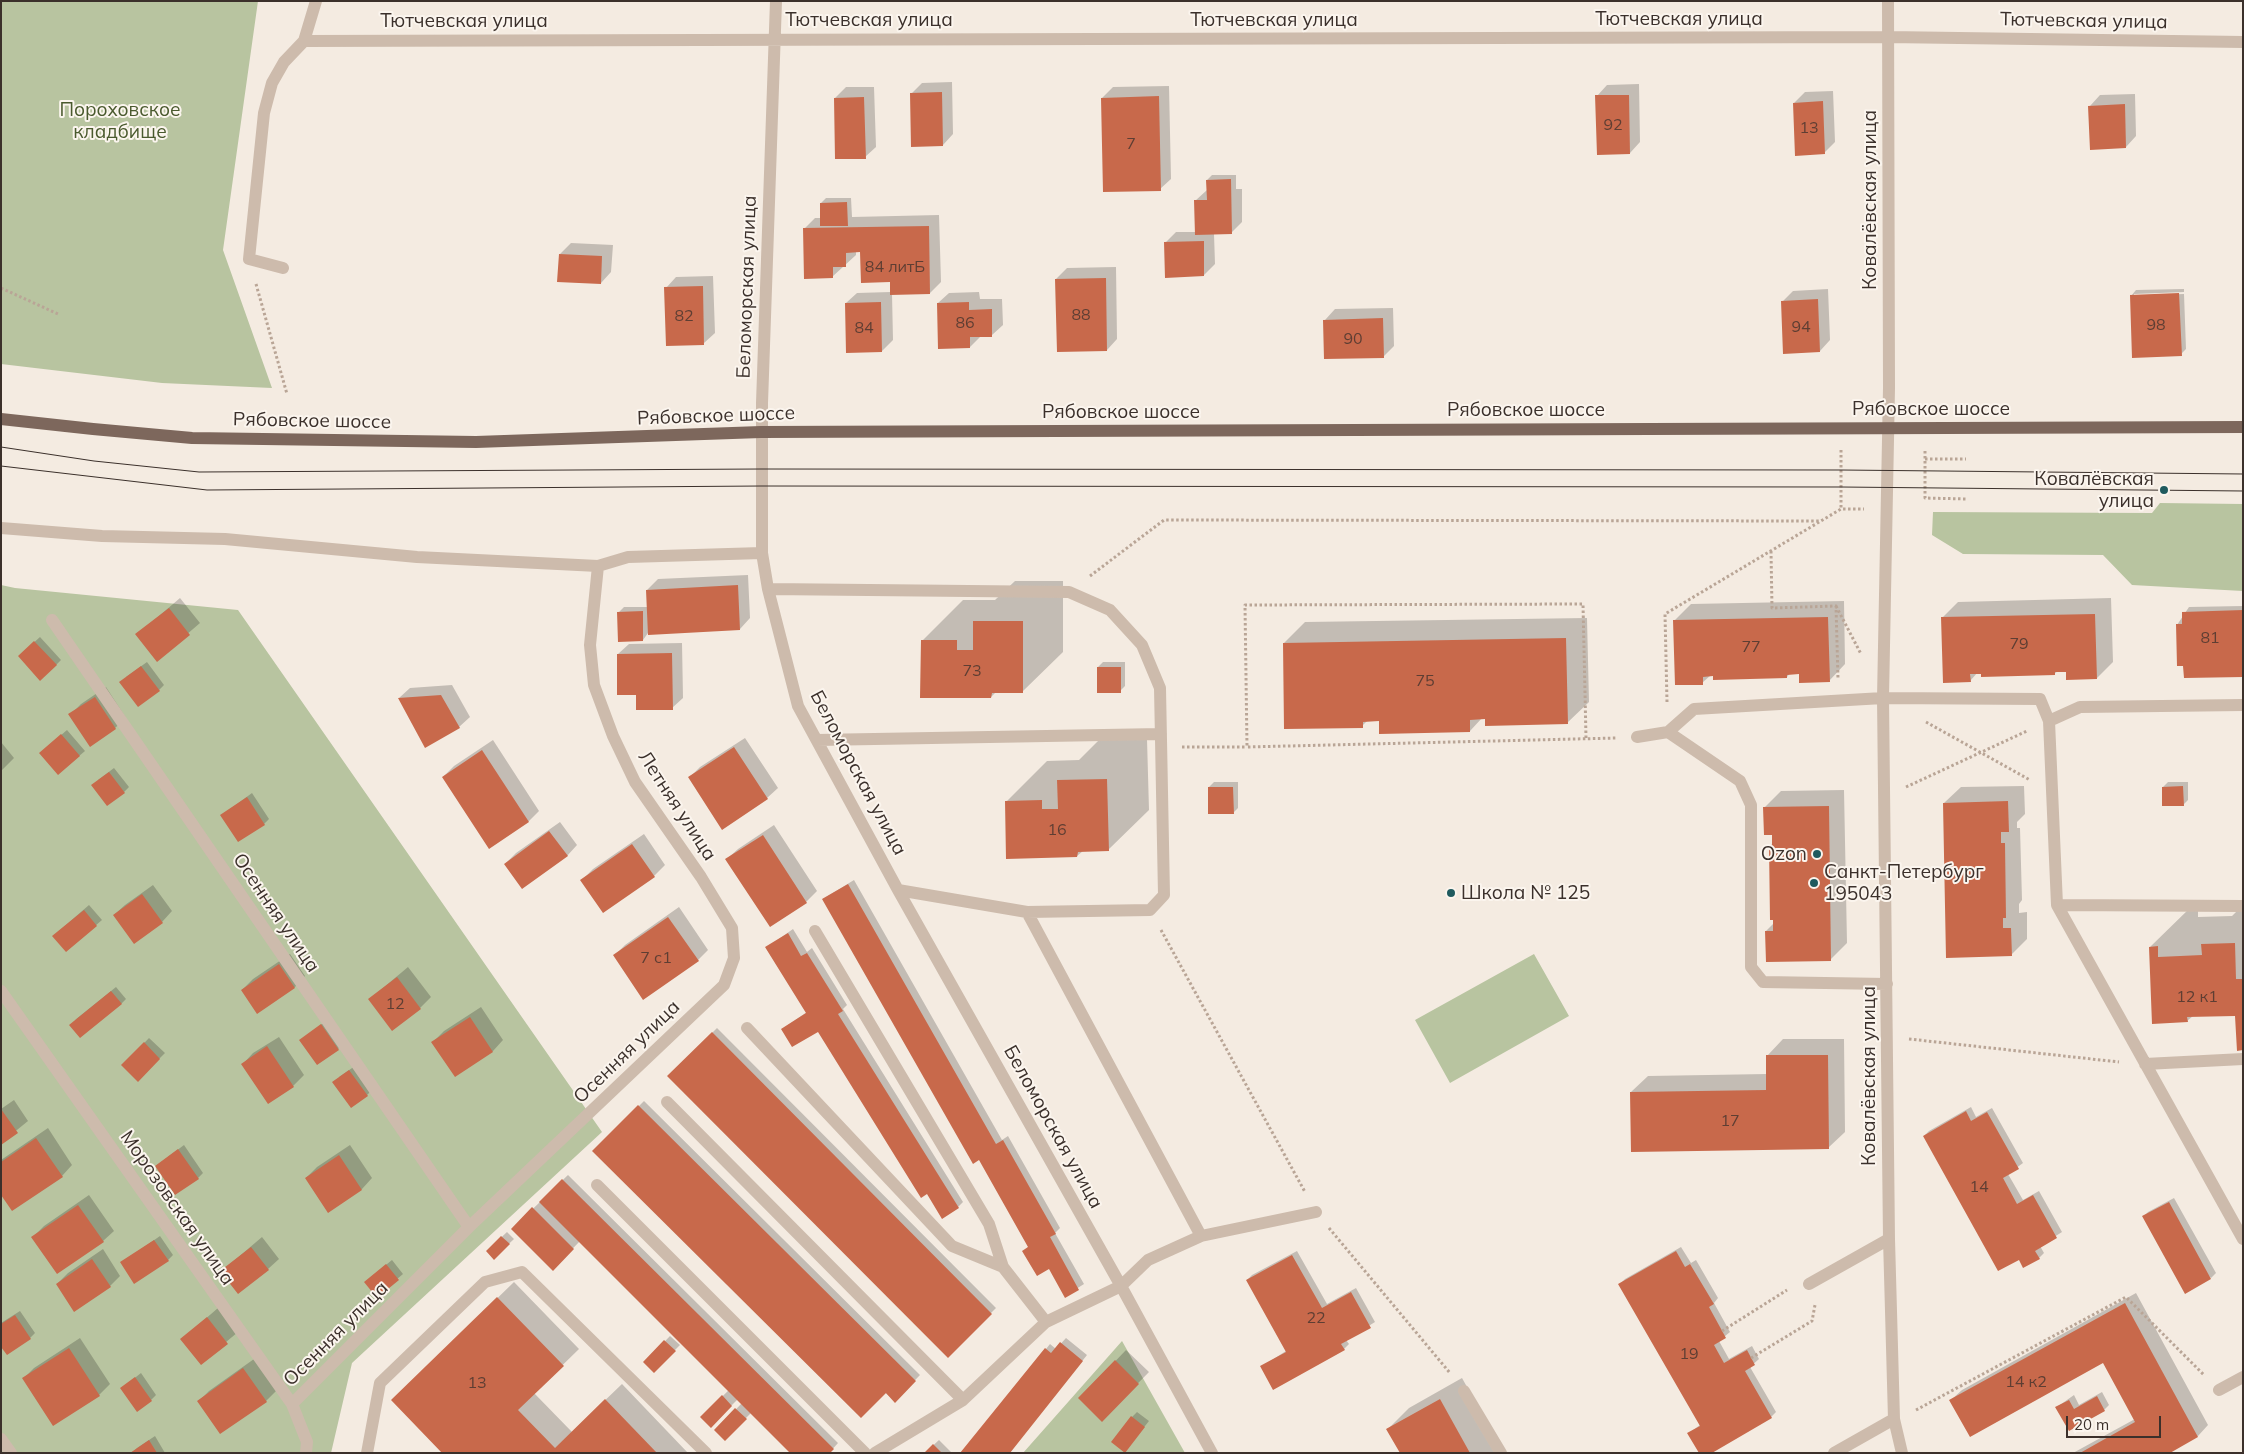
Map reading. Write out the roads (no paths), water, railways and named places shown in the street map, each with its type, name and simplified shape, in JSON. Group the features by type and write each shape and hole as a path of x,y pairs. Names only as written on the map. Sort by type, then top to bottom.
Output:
{"main road":[{"name":"Рябовское шоссе","path":"1,419 93,430 192,438 476,442 761,432 2243,428"}],"street":[{"path":"283,268 249,259 264,113 272,83 284,62 304,41 316,1"},
{"name":"Беломорская улица","path":"776,1 761,432 762,553 768,589 798,706 898,890 1121,1286 1212,1453"},
{"name":"Ковалёвская улица","path":"1888,1 1888,428 1883,698 1889,1239 1894,1419 1902,1453"},
{"name":"Тютчевская улица","path":"304,41 1888,37 2243,42"},
{"path":"1,528 102,536 225,539 417,557 598,566 628,557 762,553"},
{"name":"Летняя улица","path":"598,566 590,645 594,685 613,736 635,782 701,877 732,928 734,958"},
{"path":"768,589 1069,592 1110,610 1142,645 1160,688 1164,895 1150,910 1027,912 898,890"},
{"name":"Осенняя улица","path":"52,620 470,1227"},
{"path":"1637,737 1668,732 1694,709 1883,698 2040,699 2049,721 2057,905 2243,1239"},
{"path":"2049,721 2080,707 2243,705"},
{"path":"1668,732 1740,781 1751,805 1750,966 1763,982 1887,984"},
{"path":"817,740 1161,741"},
{"path":"2057,905 2243,906"},
{"path":"1027,912 1201,1236"},
{"path":"815,931 989,1224 1003,1268 1046,1322"},
{"name":"Осенняя улица","path":"292,1404 470,1227 724,985 734,958"},
{"name":"Морозовская улица","path":"1,991 292,1404 307,1442 306,1453"},
{"path":"747,1028 952,1246 1003,1268"},
{"path":"2145,1064 2243,1059"},
{"path":"667,1102 963,1400"},
{"path":"597,1185 865,1453"},
{"path":"875,1453 963,1400 1046,1322 1121,1286 1148,1260 1201,1236 1316,1212"},
{"path":"1809,1284 1889,1239"},
{"path":"367,1453 380,1383 484,1282 522,1272 706,1453"},
{"path":"2219,1390 2243,1377"},
{"path":"1464,1391 1501,1453"},
{"path":"1834,1453 1894,1419"},
{"path":"1,1439 11,1453"}],"tram line":[{"path":"1,447 94,461 199,472 761,469 1841,470 2243,474"},
{"path":"1,466 207,490 761,486 1841,487 2243,491"}],"place":[{"name":"Ковалёвская улица","path":"2164,490"},
{"name":"Ozon","path":"1817,854"},
{"name":"Санкт-Петербург 195043","path":"1814,883"},
{"name":"Школа № 125","path":"1451,893"}],"park label":[{"name":"Пороховское кладбище","path":"120,121"}]}
